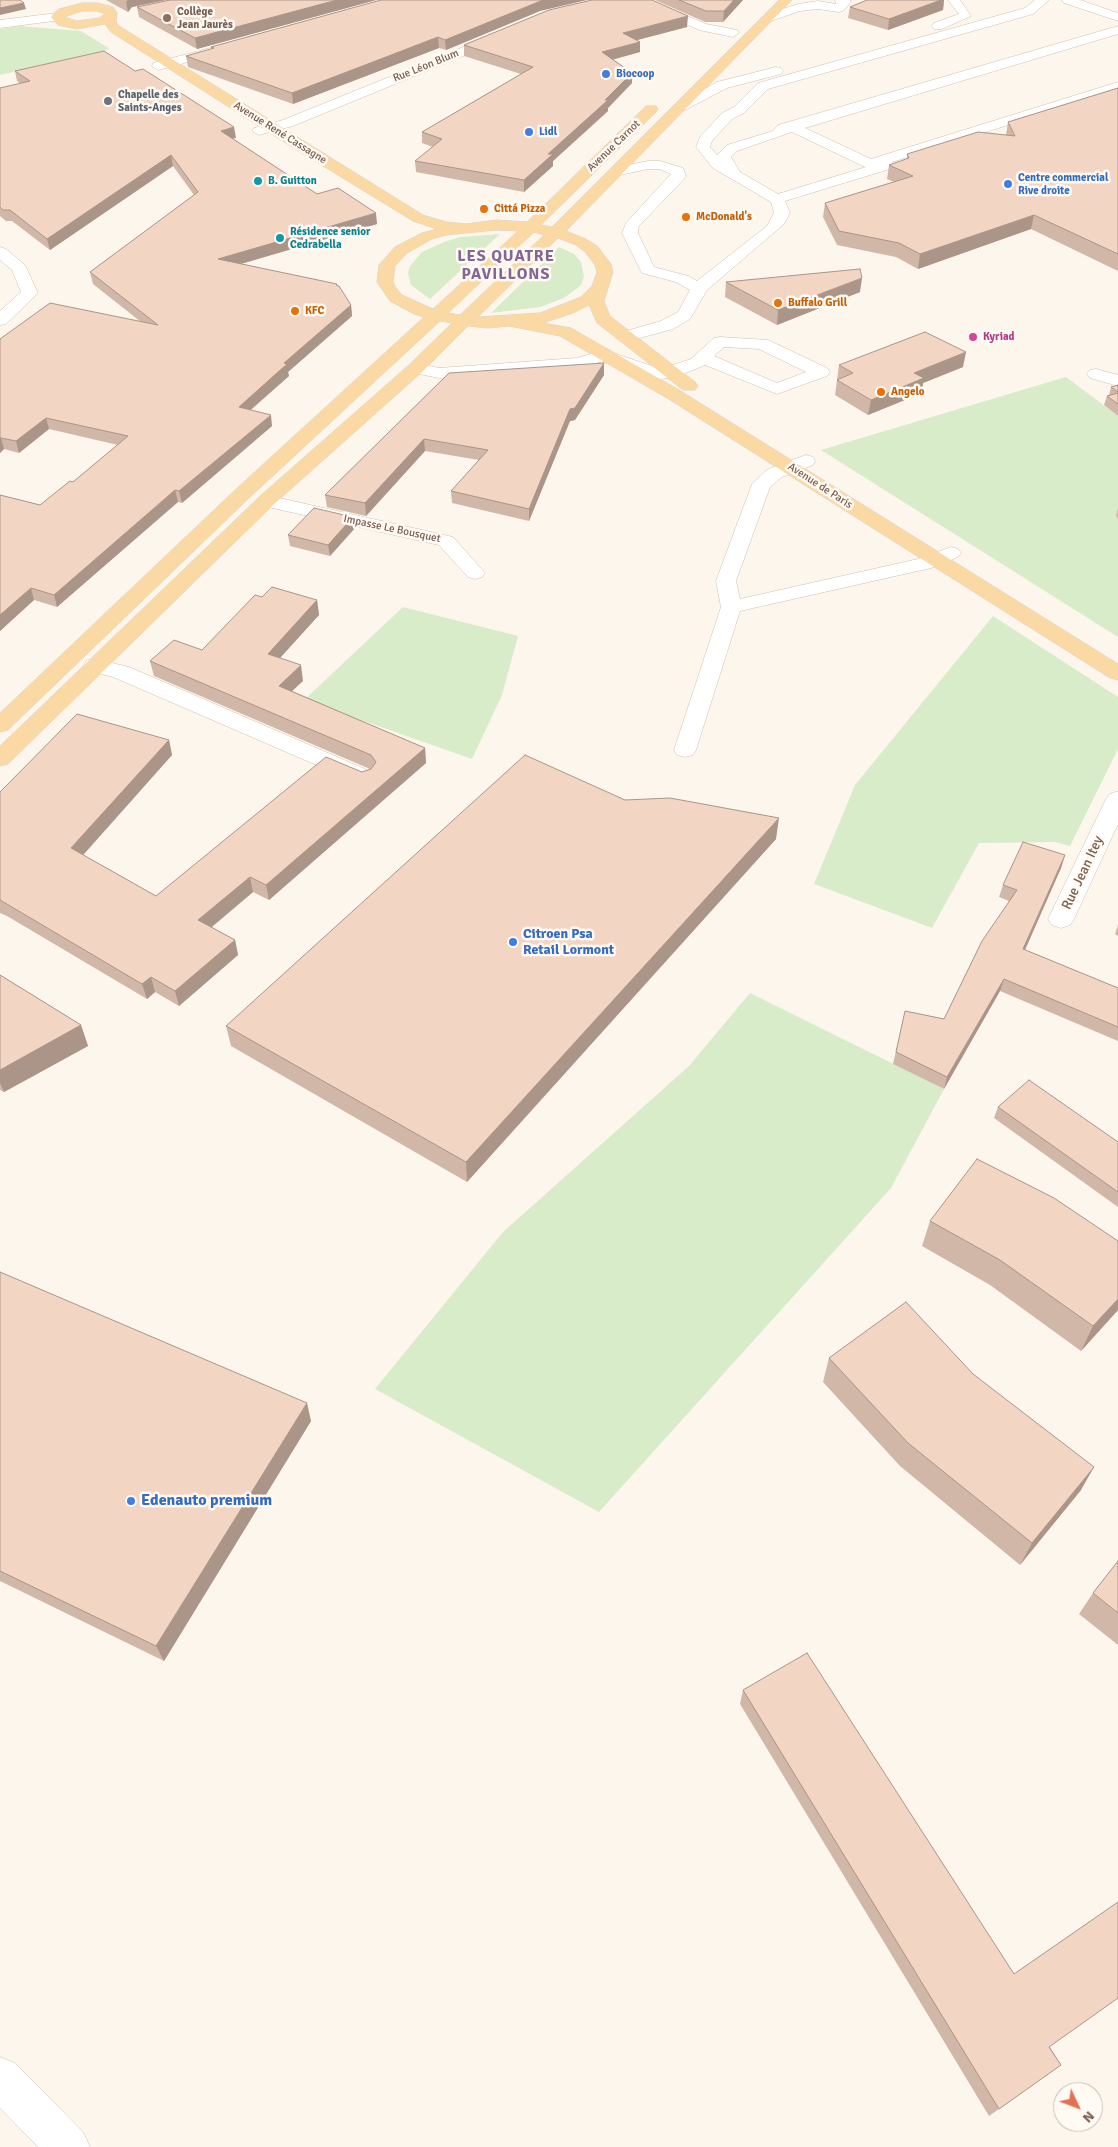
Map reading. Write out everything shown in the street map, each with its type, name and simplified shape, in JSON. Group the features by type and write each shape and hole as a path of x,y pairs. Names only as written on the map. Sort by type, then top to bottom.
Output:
{"main road":[{"path":"718,56 768,18 786,0"},
{"path":"61,8 89,7 109,10 111,16 94,24 77,25"},
{"name":"Avenue René Cassagne","path":"61,8 62,22 104,32 163,65 405,222 412,229 414,235 412,243"},
{"name":"Avenue René Cassagne","path":"111,16 110,22 115,29 163,65"},
{"name":"Avenue Carnot","path":"0,759 266,501 416,368 515,272 680,107 736,29"},
{"name":"Avenue Carnot","path":"0,725 241,495 496,260 662,99"},
{"name":"Avenue René Cassagne","path":"265,130 418,218 444,226 464,228"},
{"path":"496,225 529,227 554,232 581,242 598,256 605,272 600,288 587,300 567,310 542,318 513,322 463,321 420,311 396,298 385,282 387,265 401,250 412,243 444,231 464,228 496,225"},
{"name":"Avenue de Paris","path":"600,288 596,301 603,319 670,373 798,464"},
{"name":"Avenue de Paris","path":"513,322 565,332 798,464 944,556 1118,673"},
{"name":"Avenue de Paris","path":"944,556 1118,656"}],"street":[{"path":"640,0 703,28 736,29"},
{"path":"768,18 798,8 818,6 839,8 845,2 841,0"},
{"path":"746,119 768,83 1029,11 1043,0"},
{"path":"1068,0 1118,17"},
{"path":"680,107 722,86 956,21 965,16 959,2"},
{"path":"1012,15 1020,9 1018,2"},
{"path":"0,24 61,8"},
{"path":"735,175 726,164 723,156 726,151 792,127 1118,30"},
{"name":"Rue Léon Blum","path":"265,130 512,31"},
{"path":"163,65 234,46"},
{"path":"625,337 676,321 689,309 700,287 772,229 782,213 776,199 718,165 703,147 705,140 727,116 746,119 773,128 792,127 870,164 1118,86"},
{"path":"776,199 1118,93"},
{"path":"615,172 648,165 666,166 678,171 679,176 631,226 630,233 648,270 682,279 691,285 700,287"},
{"path":"0,252 19,268 30,294 0,320"},
{"path":"416,368 439,373 578,363 604,355 660,374 688,367 703,358 720,342 762,344 821,372 777,389 703,358"},
{"path":"1096,374 1118,381"},
{"path":"685,750 731,607 726,580 761,484 775,472 798,464"},
{"name":"Impasse Le Bousquet","path":"266,501 446,541 475,573"},
{"path":"731,607 944,556"},
{"path":"95,665 130,676 364,777"},
{"name":"Rue Jean Itey","path":"1061,920 1118,799"},
{"path":"0,2078 68,2147"}],"green space":[{"path":"19,26 81,31 110,49 0,75 0,29"},
{"path":"500,234 430,299 411,285 408,273 410,266 422,252 460,237"},
{"path":"559,247 574,254 581,262 584,277 581,285 564,298 540,307 491,313"},
{"path":"1066,377 1118,416 1118,637 821,450"},
{"path":"403,607 518,636 502,695 472,759 304,700"},
{"path":"993,616 1118,697 1118,749 1070,846 1055,842 979,843 932,928 814,884 855,785"},
{"path":"750,993 944,1089 891,1188 599,1512 375,1389 503,1232 689,1066"}],"building":[{"path":"0,0 20,0 24,3 0,8"},
{"path":"170,0 337,0 195,38 137,7"},
{"path":"381,0 543,0 445,40 438,37 292,93 186,56 214,48 211,47"},
{"path":"592,0 652,0 688,16 623,33 640,42 602,52 632,73 605,100 608,100 548,154 553,154 524,180 415,161 442,139 422,132 533,67 464,45 549,10"},
{"path":"679,0 734,0 724,11 706,11"},
{"path":"867,0 941,0 889,19 850,7"},
{"path":"104,51 135,71 143,69 234,127 221,131 317,194 338,188 376,213 218,259 337,284 351,305 284,363 287,364 239,407 271,415 179,491 175,490 54,595 31,588 0,615 0,495 40,505 70,481 73,482 128,436 46,418 16,441 0,438 0,339 50,303 158,325 90,272 198,192 171,155 47,239 10,210 3,210 0,207 0,88 30,81 15,71"},
{"name":"Centre commercial Rive droite","path":"1118,88 1118,254 1034,215 920,254 899,243 839,231 825,203 913,176 889,165 909,158 907,154 978,132 1015,136 1008,122"},
{"path":"860,269 862,278 778,310 726,282"},
{"path":"925,332 966,352 914,373 924,378 871,400 837,380 853,373 839,365"},
{"path":"604,363 575,408 570,409 529,509 451,491 488,450 424,439 365,503 325,495 449,373"},
{"path":"1118,385 1118,392 1111,387"},
{"path":"1118,393 1118,404 1107,396"},
{"path":"314,508 353,517 328,545 288,535"},
{"path":"272,587 317,600 268,654 301,665 279,686 425,748 266,885 250,877 198,920 235,940 175,991 151,977 142,984 0,900 0,792 77,714 169,740 71,848 156,896 326,757 362,772 371,769 376,762 371,755 150,661 174,640 202,650 255,595 262,597"},
{"name":"Citroen Psa Retail Lormont","path":"525,755 625,800 670,798 779,818 466,1162 226,1026"},
{"path":"1023,842 1065,855 1023,949 1118,988 1118,1027 1004,979 947,1077 896,1052 905,1011 944,1019 982,941 1017,890 1003,885"},
{"path":"0,975 81,1025 0,1070"},
{"path":"1029,1080 1118,1142 1118,1192 998,1107"},
{"path":"977,1159 1054,1198 1118,1241 1118,1299 1093,1326 1000,1260 930,1221"},
{"name":"Edenauto premium","path":"0,1272 307,1403 156,1646 0,1571"},
{"path":"906,1302 973,1374 1094,1467 1032,1543 908,1443 829,1358"},
{"path":"1118,1561 1118,1613 1093,1593"},
{"path":"807,1653 1014,1974 1118,1902 1118,1998 1049,2047 1061,2065 999,2109 743,1690"}],"place":[{"name":"Collège Jean Jaurès","path":"167,18"},
{"name":"Biocoop","path":"606,74"},
{"name":"Chapelle des Saints-Anges","path":"108,101"},
{"name":"Lidl","path":"529,132"},
{"name":"B. Guitton","path":"258,181"},
{"name":"Centre commercial Rive droite","path":"1008,184"},
{"name":"Cittá Pizza","path":"484,209"},
{"name":"McDonald's","path":"686,217"},
{"name":"Résidence senior Cedrabella","path":"280,238"},
{"name":"Buffalo Grill","path":"778,303"},
{"name":"KFC","path":"295,311"},
{"name":"Kyriad","path":"973,337"},
{"name":"Angelo","path":"881,392"},
{"name":"Citroen Psa Retail Lormont","path":"513,942"},
{"name":"Edenauto premium","path":"131,1501"}],"district":[{"name":"LES QUATRE PAVILLONS","path":"506,266"}]}
